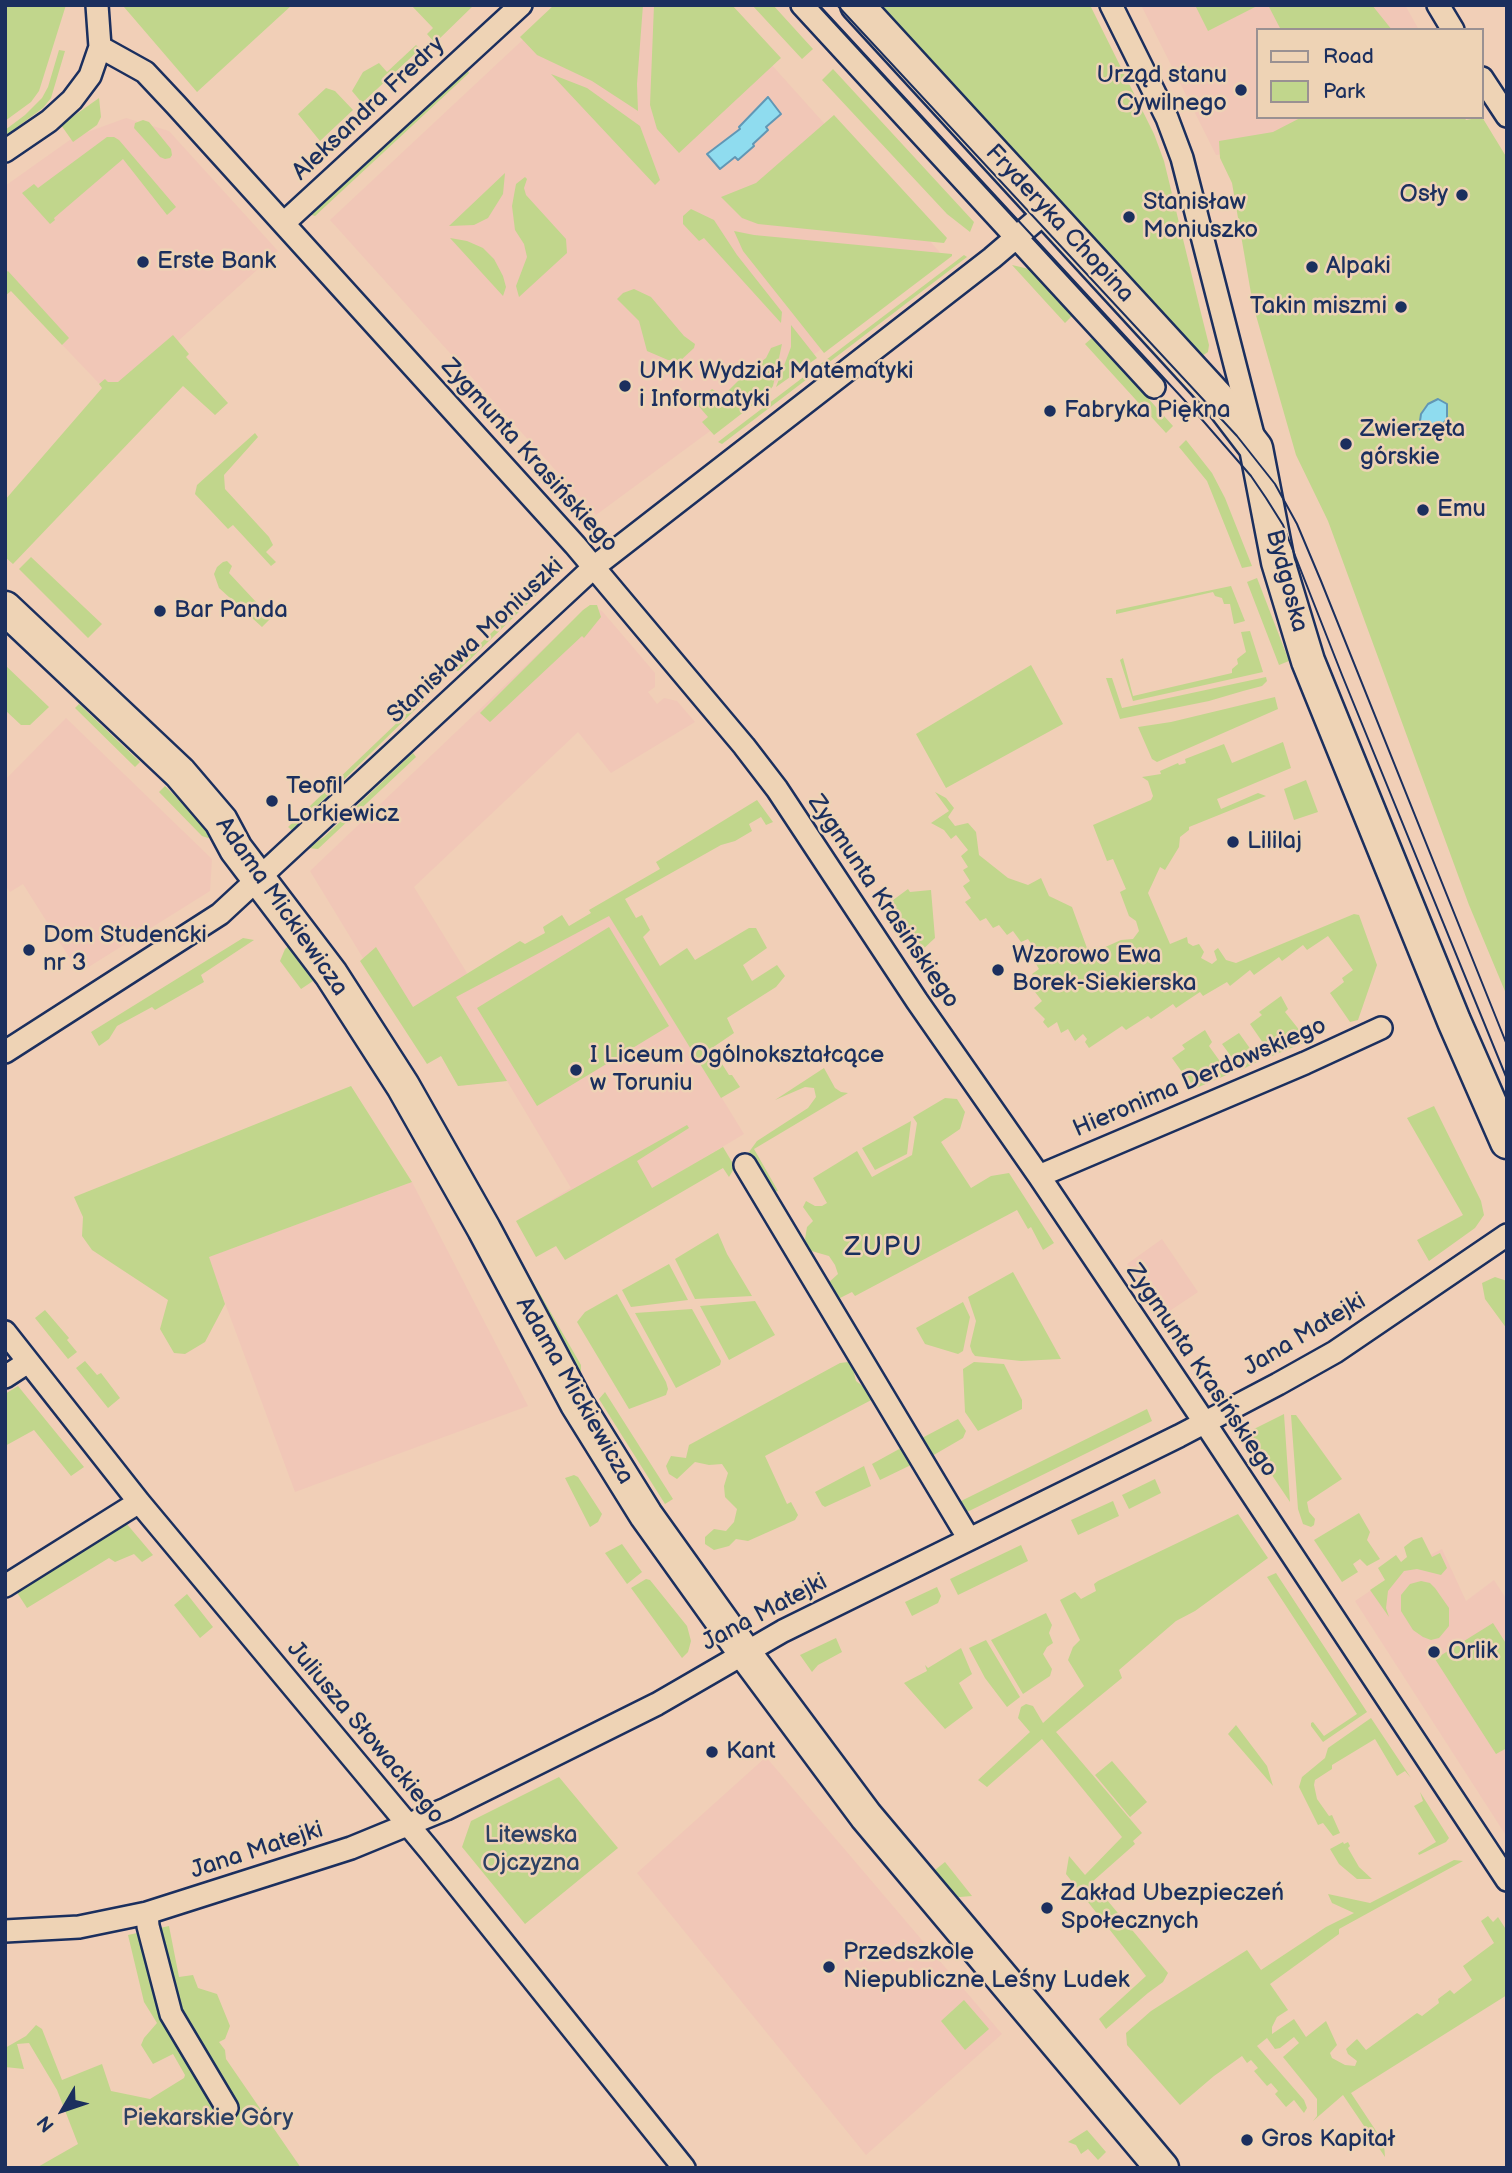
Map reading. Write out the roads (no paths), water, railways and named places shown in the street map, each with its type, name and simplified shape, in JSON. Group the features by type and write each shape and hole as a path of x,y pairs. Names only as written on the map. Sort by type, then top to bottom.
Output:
{"street":[{"path":"5,151 49,121 72,100 90,76 100,47 97,5"},
{"name":"Aleksandra Fredry","path":"285,222 520,5"},
{"name":"Fryderyka Chopina","path":"802,5 1154,387"},
{"name":"Fryderyka Chopina","path":"857,5 1217,397 1256,448"},
{"name":"Bydgoska","path":"1111,5 1167,118 1182,158 1256,448 1279,562 1308,661 1454,1021 1507,1142"},
{"name":"Zygmunta Krasińskiego","path":"100,47 145,72 285,222 594,567 716,710 777,789 917,1001 1039,1176 1205,1423 1507,1880"},
{"path":"1484,81 1507,116"},
{"name":"Stanisława Moniuszki","path":"5,1052 209,921 240,898 258,878 594,567 1047,211"},
{"name":"Adama Mickiewicza","path":"5,608 195,790 221,821 236,849 334,978 403,1086 484,1229 577,1405 646,1515 866,1816 1162,2168"},
{"name":"Hieronima Derdowskiego","path":"1039,1176 1381,1028"},
{"path":"745,1165 969,1539"},
{"name":"Jana Matejki","path":"5,1931 79,1927 147,1913 351,1848 407,1826 657,1704 744,1652 1205,1423 1335,1352 1507,1235"},
{"name":"Juliusza Słowackiego","path":"5,1332 139,1502 407,1826 684,2168"},
{"path":"5,1377 28,1362"},
{"path":"5,1586 139,1502"},
{"path":"147,1913 171,2014 227,2108"}],"water":[{"path":"768,97 781,114 766,127 768,130 754,146 738,160 735,157 720,169 707,154 740,129"},
{"path":"1438,399 1447,404 1447,419 1434,434 1424,436 1419,428 1421,414 1428,404"}],"tram line":[{"path":"819,5 1198,415 1251,476 1266,498 1283,525 1507,1079"},
{"path":"837,5 1237,436 1275,484 1297,524 1321,581 1507,1045"}],"place":[{"name":"Urząd stanu Cywilnego","path":"1241,90"},
{"name":"Osły","path":"1462,195"},
{"name":"Stanisław Moniuszko","path":"1129,217"},
{"name":"Erste Bank","path":"143,262"},
{"name":"Alpaki","path":"1312,267"},
{"name":"Takin miszmi","path":"1401,307"},
{"name":"UMK Wydział Matematyki i Informatyki","path":"625,386"},
{"name":"Fabryka Piękna","path":"1050,411"},
{"name":"Zwierzęta górskie","path":"1346,444"},
{"name":"Emu","path":"1423,510"},
{"name":"Bar Panda","path":"160,611"},
{"name":"Teofil Lorkiewicz","path":"272,801"},
{"name":"Lililaj","path":"1233,842"},
{"name":"Dom Studencki nr 3","path":"29,950"},
{"name":"Wzorowo Ewa Borek-Siekierska","path":"998,970"},
{"name":"I Liceum Ogólnokształcące w Toruniu","path":"576,1070"},
{"name":"Orlik","path":"1434,1652"},
{"name":"Kant","path":"712,1752"},
{"name":"Zakład Ubezpieczeń Społecznych","path":"1047,1908"},
{"name":"Przedszkole Niepubliczne Leśny Ludek","path":"829,1967"},
{"name":"Gros Kapitał","path":"1247,2140"}],"district":[{"name":"ZUPU","path":"884,1248"}],"park label":[{"name":"Litewska Ojczyzna","path":"531,1850"},
{"name":"Piekarskie Góry","path":"208,2119"}]}
